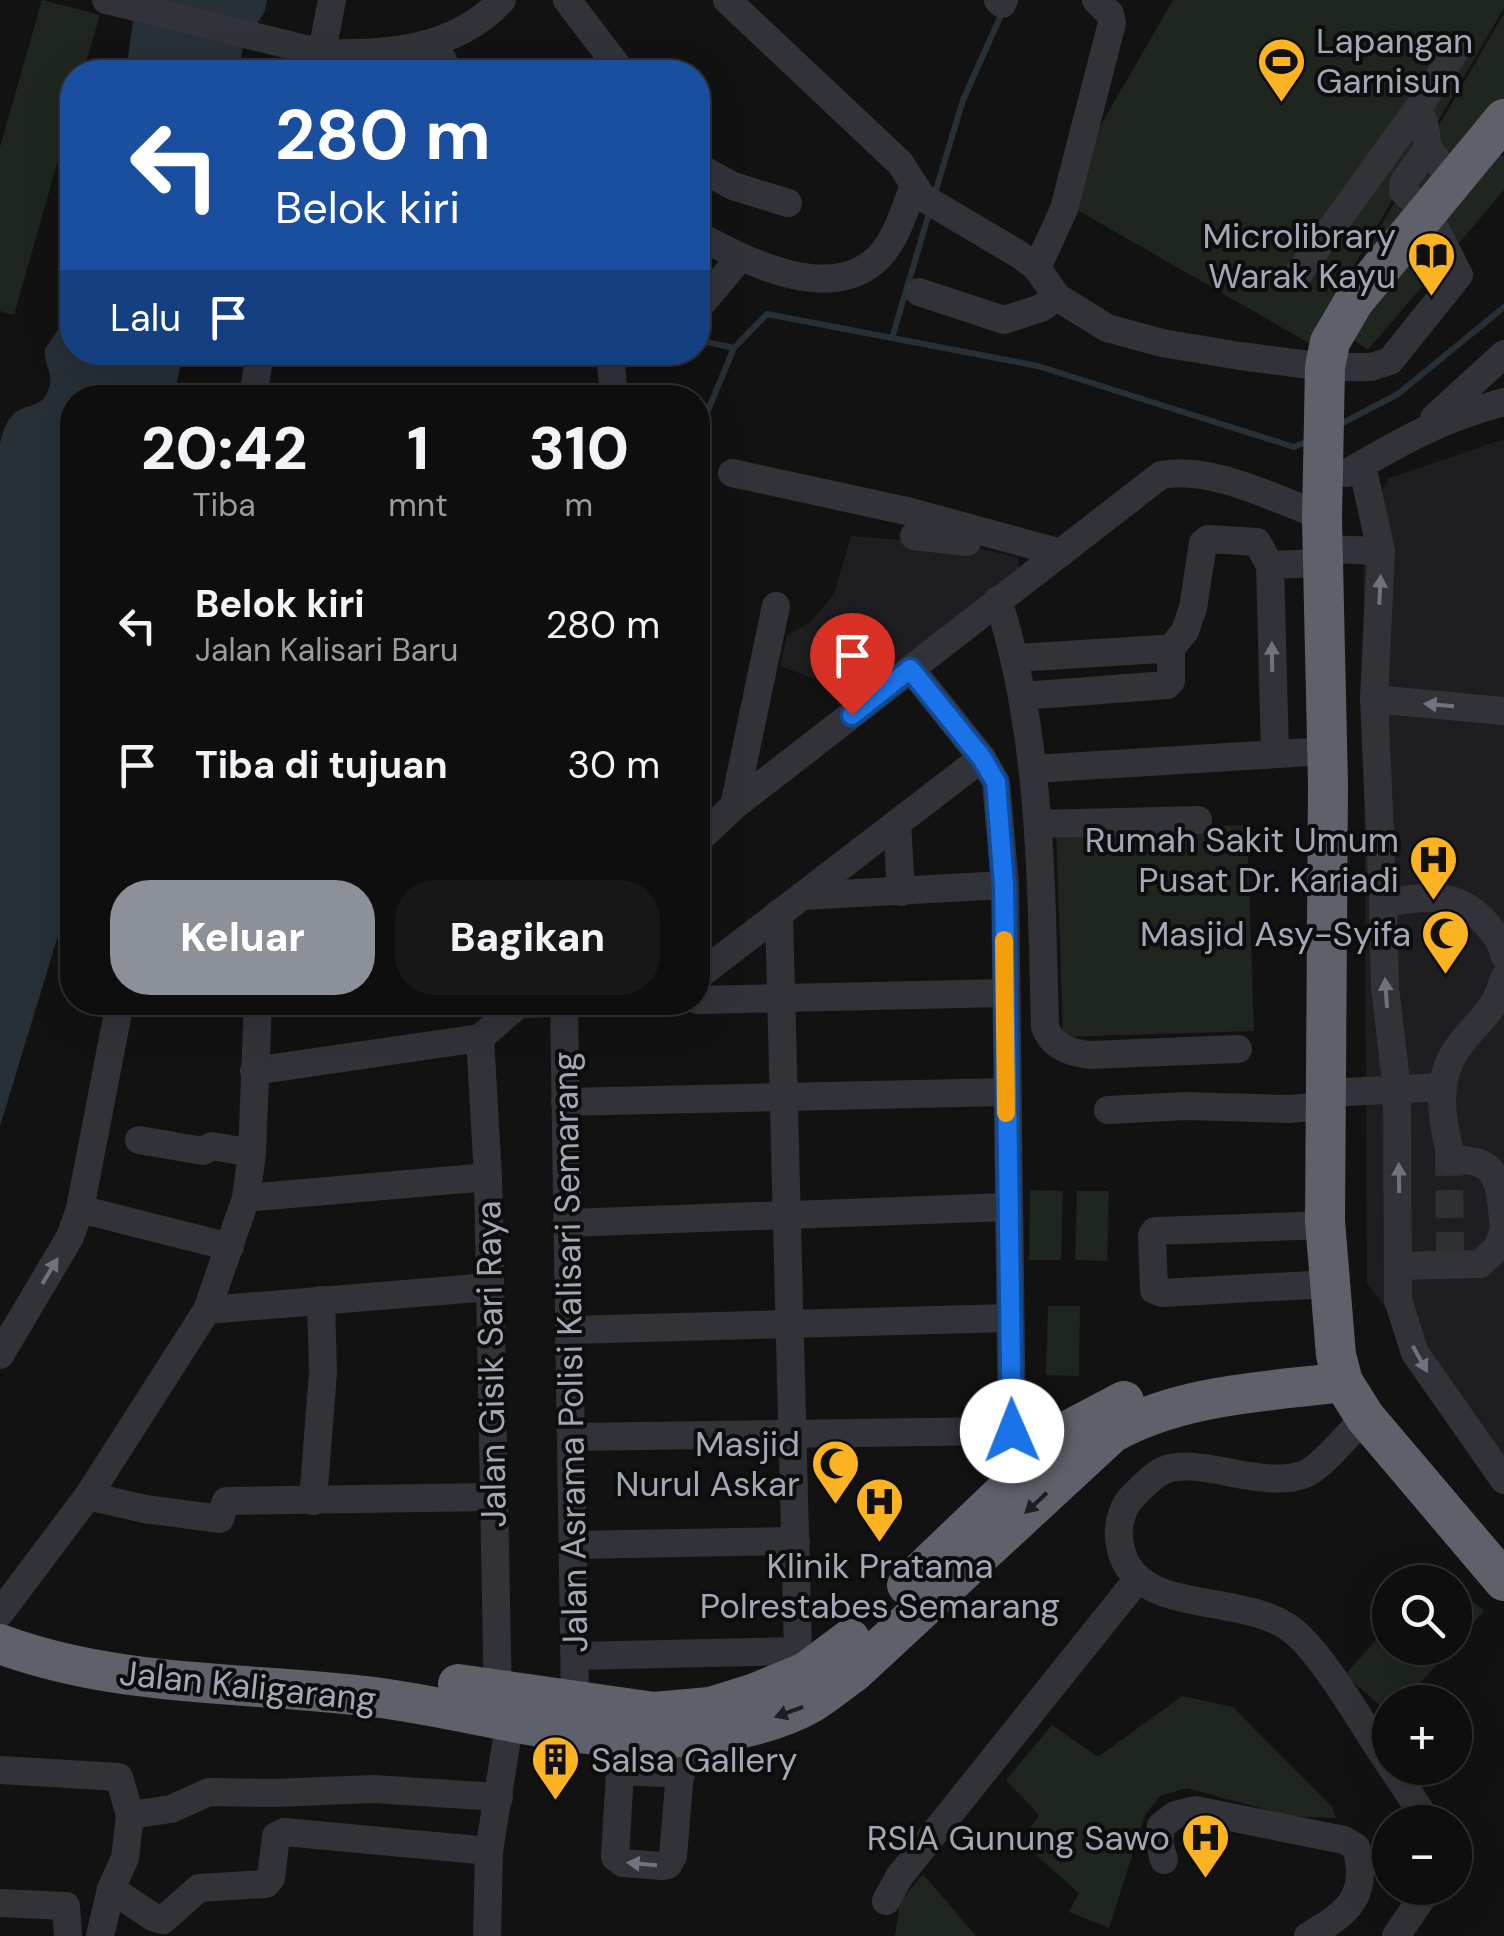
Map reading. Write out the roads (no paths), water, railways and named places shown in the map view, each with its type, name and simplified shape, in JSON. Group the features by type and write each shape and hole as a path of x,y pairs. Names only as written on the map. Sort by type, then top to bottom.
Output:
{"highway":[{"path":"1497,127 1429,200 1354,301 1328,365 1326,1223 1339,1368 1365,1417 1504,1581"},
{"name":"Jalan Kaligarang","path":"0,1644 62,1664 381,1673 502,1709 622,1755 682,1756 810,1704 854,1672 1069,1430 1161,1384 1339,1368"},
{"name":"Jalan Kaligarang","path":"502,1709 576,1701 654,1712 710,1707 755,1693 802,1662 842,1647 1112,1433 1137,1419 1179,1404 1339,1368"},
{"name":"Jalan Kaligarang","path":"3,1606 59,1639 168,1667"}],"street":[{"path":"106,0 292,46 315,60"},
{"path":"321,60 332,0"},
{"path":"337,60 435,43 470,27 502,0"},
{"path":"567,0 613,60"},
{"path":"727,0 900,162 924,198 1020,255 1037,268 1057,296 1107,328 1162,343 1328,365 1371,367 1390,361 1458,280 1459,272 1429,200 1428,148 1424,122 1417,110"},
{"path":"1037,268 1064,209 1112,23 1100,3"},
{"path":"435,43 443,60"},
{"path":"1299,273 1458,48"},
{"path":"1428,148 1429,200"},
{"path":"710,174 733,186 788,203"},
{"path":"1352,200 1388,194 1429,200"},
{"path":"710,242 739,258 791,275 826,277 852,272 877,258 924,198"},
{"path":"710,293 739,258"},
{"path":"919,292 1004,320 1040,308 1057,296"},
{"path":"1270,565 1504,354"},
{"path":"1422,430 1457,414 1504,402"},
{"path":"710,829 734,806 1161,475 1179,471 1200,473 1327,515 1381,551"},
{"path":"732,472 911,512 1056,557"},
{"path":"1327,515 1381,551"},
{"path":"914,536 1056,557"},
{"path":"1168,652 1185,631 1193,608 1203,543 1257,542 1270,565 1274,754"},
{"path":"1381,551 1374,699 1385,987 1398,1090 1398,1300 1415,1353 1504,1480"},
{"path":"998,600 1022,696 1039,824 1045,1027 1049,1037 1071,1053 1090,1055 1238,1050"},
{"path":"734,806 776,606"},
{"path":"1015,658 1162,649 1168,652 1173,666 1171,681 1166,685 1022,696"},
{"path":"910,669 982,758 996,782 1004,885 1012,1431"},
{"path":"1374,699 1504,711"},
{"path":"1032,769 1274,754 1325,762 1380,788"},
{"path":"710,967 982,758"},
{"path":"1039,824 1198,820"},
{"path":"896,823 901,892"},
{"path":"790,904 1004,885"},
{"path":"1383,903 1433,897 1473,907 1502,944 1504,955"},
{"path":"575,1656 802,1662 781,998 790,904"},
{"path":"1400,1266 1450,1259 1480,1264 1497,1248 1504,1230 1498,1181 1488,1166 1450,1154 1442,1119 1442,1088 1456,1050 1497,1005 1504,978"},
{"path":"710,1000 1004,993"},
{"path":"0,1355 70,1237 80,1209 117,1015"},
{"path":"3,1606 88,1496 207,1310 246,1198 252,1153 257,1015"},
{"path":"254,1071 480,1038 506,1015"},
{"name":"Jalan Asrama Polisi Kalisari Semarang","path":"564,1015 576,1701"},
{"name":"Jalan Gisik Sari Raya","path":"480,1038 488,1177 502,1709 498,1797 489,1851 487,1936"},
{"path":"1108,1110 1186,1106 1289,1110 1398,1090 1442,1088"},
{"path":"566,1102 1006,1092"},
{"path":"138,1140 252,1153"},
{"path":"246,1198 488,1177"},
{"path":"568,1223 1008,1207"},
{"path":"80,1209 230,1246"},
{"path":"1326,1223 1155,1231 1154,1290 1162,1293 1330,1284"},
{"path":"207,1310 490,1287"},
{"path":"313,1501 322,1412 321,1300"},
{"path":"569,1330 1010,1318"},
{"path":"1365,1417 1307,1474 1278,1479 1181,1467 1164,1470 1126,1503 1118,1532 1122,1558 1137,1580 1172,1598 1260,1612 1291,1629 1311,1649 1372,1738"},
{"path":"571,1437 1069,1430"},
{"path":"88,1496 145,1509 220,1519 226,1501 494,1497"},
{"path":"573,1545 796,1542"},
{"path":"886,1901 900,1877 1137,1580"},
{"path":"622,1755 615,1857 623,1863 662,1866 668,1865 673,1856 682,1756"},
{"path":"0,1770 120,1778 130,1816 125,1858 111,1889 100,1936"},
{"path":"130,1816 171,1809 209,1792 274,1794 373,1789 498,1797"},
{"path":"1164,1860 1159,1842 1161,1826 1175,1815 1195,1810 1344,1840 1356,1847 1360,1862 1356,1896 1344,1915 1308,1936"},
{"path":"111,1889 153,1918 163,1920 199,1888 269,1882 278,1833 489,1851"},
{"path":"0,1902 66,1906 68,1936"},
{"path":"1396,1936 1417,1905"}],"waterway":[{"path":"935,193 963,100 1002,13"},
{"path":"892,338 930,210"},
{"path":"1337,426 1398,394 1504,307"},
{"path":"710,343 734,348 767,314 1038,366 1294,447 1308,441"},
{"path":"710,405 734,348"}],"tunnel":[{"path":"1449,1148 1450,1254"}],"place":[{"name":"Lapangan Garnisun","path":"1281,104"},
{"name":"Microlibrary Warak Kayu","path":"1431,298"},
{"name":"Rumah Sakit Umum Pusat Dr. Kariadi","path":"1434,902"},
{"name":"Masjid Asy-Syifa","path":"1446,976"},
{"name":"Masjid Nurul Askar","path":"835,1506"},
{"name":"Klinik Pratama Polrestabes Semarang","path":"880,1544"},
{"name":"Salsa Gallery","path":"556,1802"},
{"name":"RSIA Gunung Sawo","path":"1205,1880"}]}
